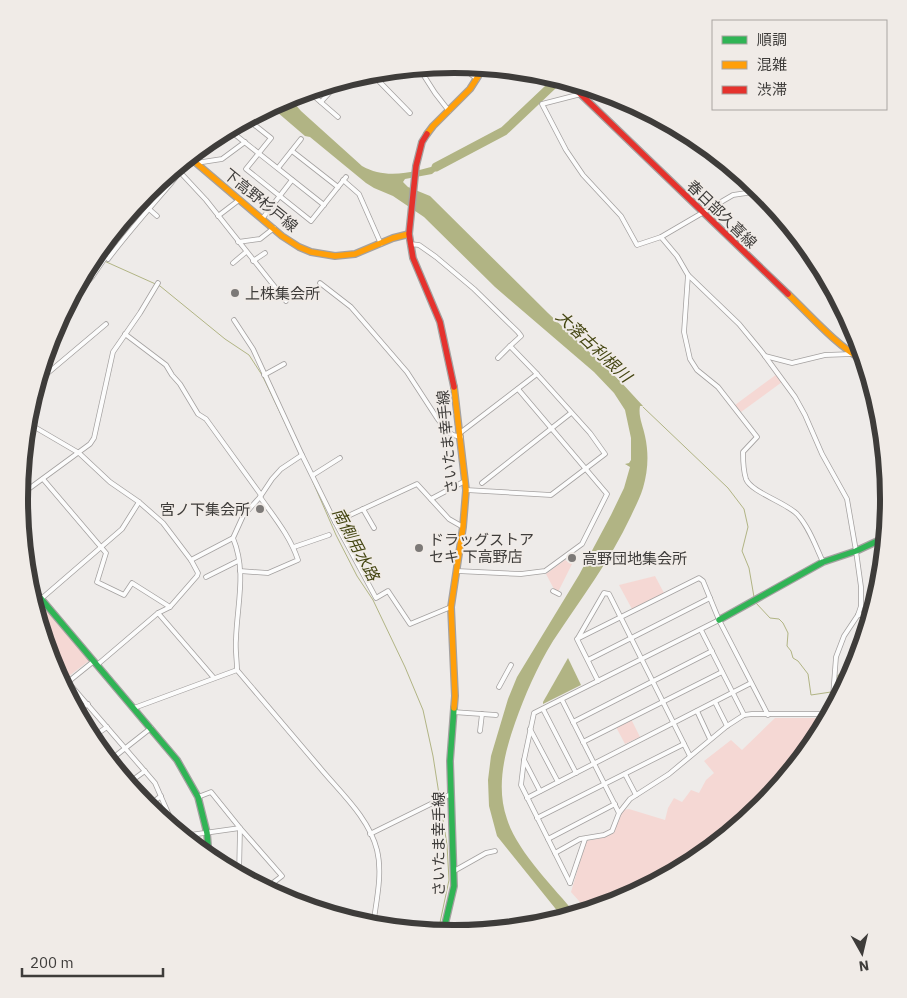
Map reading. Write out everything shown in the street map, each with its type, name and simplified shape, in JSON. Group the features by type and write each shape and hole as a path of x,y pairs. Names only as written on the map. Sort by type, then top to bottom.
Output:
{"main road":[{"name":"さいたま幸手線","path":"445,925 452,897 454,871 450,794 452,712 455,696 452,607 466,490 449,355 440,322 414,258 409,234 416,166 425,137 464,96 480,74"},
{"name":"春日部久喜線","path":"581,94 833,338 852,354"},
{"name":"下高野杉戸線","path":"195,162 274,228 300,247 317,254 333,257 351,255 409,234"},
{"path":"719,620 823,562 856,551 877,541"},
{"path":"41,598 177,760 198,797 209,847"}],"street":[{"path":"423,74 449,111"},
{"path":"470,74 477,79"},
{"path":"378,80 410,113"},
{"path":"321,102 330,92"},
{"path":"581,94 542,104 566,150 584,175 621,216 637,245 661,237 733,195 749,193"},
{"path":"315,97 338,117"},
{"path":"253,124 271,138 246,169 311,221 345,178 359,194 381,244"},
{"path":"235,134 324,205"},
{"path":"278,168 301,139"},
{"path":"189,166 195,162 222,159 245,142"},
{"path":"292,151 338,187"},
{"path":"180,173 286,301"},
{"path":"87,282 175,178"},
{"path":"262,218 292,180"},
{"path":"218,216 239,200"},
{"path":"149,208 157,216"},
{"path":"238,242 260,238 274,228"},
{"path":"661,237 677,256 688,275 739,324 765,356 805,415 822,454 847,499 861,587 861,606 858,615 844,636 836,657 833,692"},
{"path":"410,244 419,245 430,253 474,290 518,332 521,336 498,358"},
{"path":"233,263 246,252"},
{"path":"253,261 265,253"},
{"path":"688,275 684,332 690,359 697,370 718,387 757,437 743,452 747,481 754,488 780,502 796,514 805,526 823,562"},
{"path":"28,490 79,453 94,438 113,352 158,283"},
{"path":"320,283 351,307 407,372 436,418 453,435 460,435 537,374"},
{"path":"234,320 253,349 335,522 376,598 388,591 410,624 452,607"},
{"path":"46,375 106,324"},
{"path":"125,334 166,365 198,414 206,419 277,521 294,548 298,560 268,573 240,571"},
{"path":"466,490 551,495 606,454 537,374 510,346"},
{"path":"765,356 792,363 825,355 852,354"},
{"path":"264,375 284,364"},
{"path":"457,571 520,574 545,571 582,544 607,494 518,388"},
{"path":"482,482 571,413"},
{"path":"34,427 79,453 110,482 139,502 164,523 191,560 198,573 170,607 158,613 96,663 69,682"},
{"path":"191,560 232,538 243,516 281,469 302,454"},
{"path":"313,475 340,458"},
{"path":"43,479 106,553 97,582 124,595 132,583 170,607"},
{"path":"430,498 465,481"},
{"path":"335,522 417,484 449,519 463,527"},
{"path":"41,598 122,529 139,502"},
{"path":"363,509 374,528"},
{"path":"344,538 356,532"},
{"path":"294,548 329,535"},
{"path":"232,538 236,547 242,585 236,639 237,670 359,814 374,842 379,865 374,918"},
{"path":"206,577 238,561"},
{"path":"577,639 699,578 703,581 719,620 768,715"},
{"path":"554,591 559,594"},
{"path":"577,639 604,593 609,594 690,756"},
{"path":"588,660 710,598"},
{"path":"158,613 214,678"},
{"path":"858,615 863,615"},
{"path":"585,838 570,883 521,785 534,713 719,620"},
{"path":"701,630 744,715"},
{"path":"577,639 598,680"},
{"path":"573,722 712,651"},
{"path":"499,687 511,665"},
{"path":"134,708 237,670"},
{"path":"583,742 722,672"},
{"path":"527,798 751,683"},
{"path":"70,684 155,783 169,815"},
{"path":"562,700 619,813"},
{"path":"715,702 727,726"},
{"path":"83,708 88,704"},
{"path":"543,709 576,773"},
{"path":"697,711 710,739"},
{"path":"452,712 496,715"},
{"path":"480,731 482,714"},
{"path":"555,853 580,839 604,835 612,831 619,813 636,795 669,774 710,739 744,715 821,714"},
{"path":"98,734 107,727"},
{"path":"115,757 151,728"},
{"path":"530,729 558,782"},
{"path":"537,818 684,744"},
{"path":"524,760 540,791"},
{"path":"133,780 145,771"},
{"path":"625,774 636,795"},
{"path":"198,797 211,792 282,876 271,884"},
{"path":"370,834 450,794"},
{"path":"154,801 161,796"},
{"path":"548,838 615,804"},
{"path":"192,835 240,828"},
{"path":"239,867 240,828"},
{"path":"454,871 495,850"}],"shaded area":[{"path":"295,103 362,166 372,171 392,174 403,173 445,163 432,174 405,179 403,182 408,187 430,196 548,313 620,381 643,406 640,406 640,414 647,449 645,482 614,549 553,641 537,671 515,723 503,771 502,795 507,819 512,831 527,856 571,908 558,912 497,836 489,806 488,780 491,756 508,699 517,677 579,575 624,488 630,467 625,464 631,460 631,438 625,410 614,393 594,372 495,287 424,217 393,196 366,183 310,137 305,136 276,112"},
{"path":"777,374 782,382 741,412 735,405"},
{"path":"565,560 572,564 558,592 555,591 546,574"},
{"path":"655,576 664,593 632,609 619,585"},
{"path":"41,603 90,660 67,678 50,636"},
{"path":"568,658 581,685 543,704 543,702"},
{"path":"775,718 818,718 808,736 774,780 755,800 713,837 666,868 642,881 617,893 582,904 571,892 586,841 608,836 617,825 623,810 629,809 665,820 668,808 674,798 682,802 691,790 699,793 706,780 714,773 704,761 731,740 742,750"},
{"path":"631,719 640,737 625,744 616,727"}],"waterway":[{"path":"436,167 504,131 553,85"},
{"name":"南側用水路","path":"101,260 160,286 225,339 249,355 262,375 287,427"},
{"path":"643,407 728,488 744,509 748,527 742,551 749,568 754,597"},
{"name":"南側用水路","path":"313,482 336,535 357,576 373,600 423,710 433,756 447,845 449,880 440,924"},
{"path":"756,603 770,618 779,619 783,623 788,633 787,646 793,658 798,661 808,674 811,695 831,692"},
{"path":"837,684 838,675 841,675"}],"traffic: fast":[{"path":"719,620 823,562 856,551 877,541"},
{"path":"39,597 177,760 198,797 207,833 208,847"},
{"path":"445,925 454,886 450,761 454,708"}],"traffic: slow":[{"path":"427,134 470,89 480,74"},
{"path":"194,161 282,236 311,252 335,256 355,254 393,238 409,234"},
{"path":"788,294 815,321 854,355"},
{"path":"454,387 466,490 463,527 451,607 454,708"}],"traffic: jam":[{"path":"579,93 788,294"},
{"path":"427,134 422,142 416,166 409,234 413,258 440,322 454,387"}],"place":[{"name":"上株集会所","path":"235,293"},
{"name":"宮ノ下集会所","path":"260,509"},
{"name":"ドラッグストア セキ 下高野店","path":"419,548"},
{"name":"高野団地集会所","path":"572,558"}],"water label":[{"name":"大落古利根川","path":"594,346"}]}
